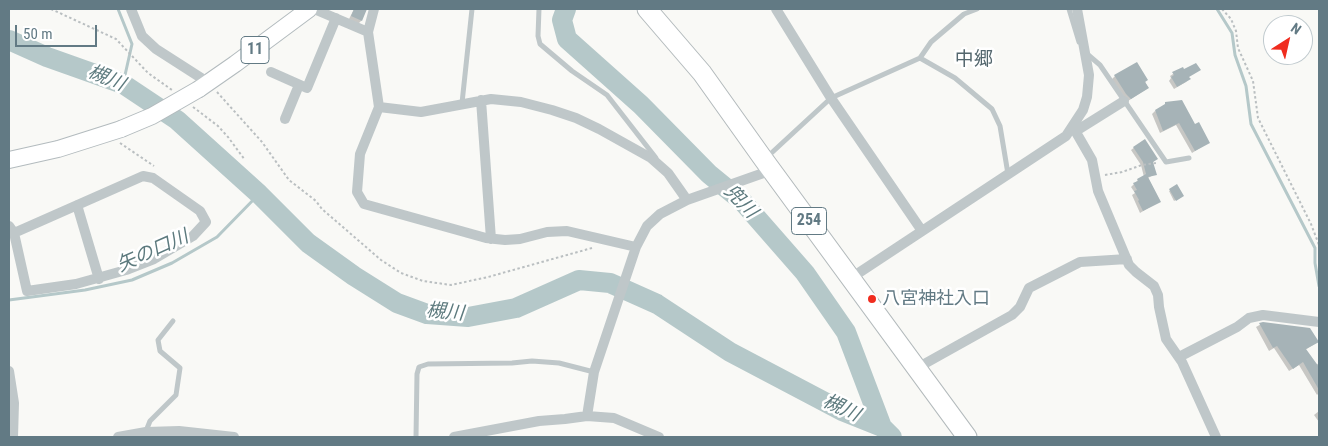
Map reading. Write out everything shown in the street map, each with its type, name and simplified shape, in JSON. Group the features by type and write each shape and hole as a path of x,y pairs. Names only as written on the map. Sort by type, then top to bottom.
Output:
{"highway":[{"name":"254","path":"647,9 702,72 967,437"}],"main road":[{"name":"11","path":"9,160 44,152 115,131 152,116 204,86 309,9"}],"street":[{"path":"131,9 142,36 204,86"},
{"path":"314,9 368,32"},
{"path":"374,9 368,32 379,107 360,154 357,192 364,204 491,239 520,239 547,232 567,231 636,249"},
{"path":"776,9 831,98 922,231"},
{"path":"1077,9 1090,75 1087,97 1075,129 1092,160 1098,191 1127,259 1136,272 1154,286 1158,295 1166,339 1179,358 1216,437"},
{"path":"271,72 307,88 336,18"},
{"path":"285,119 299,85"},
{"path":"379,107 421,112 491,99 521,102 576,118 651,158 691,198"},
{"path":"481,100 491,239"},
{"path":"851,278 1075,129 1124,101"},
{"path":"587,416 594,372 636,249 647,226 660,214 691,198 737,183 768,165"},
{"path":"143,176 153,178 200,211 206,222 193,236 154,259 126,270 76,284 27,291 11,229 77,205 143,176"},
{"path":"77,205 99,279"},
{"path":"917,368 1012,315 1020,307 1029,288 1080,262 1127,259"},
{"path":"1179,358 1236,328 1248,318 1263,315 1319,322"},
{"path":"9,371 14,403 13,437"},
{"path":"454,437 539,421 565,420 587,416 614,418 659,437"},
{"path":"118,437 146,432 179,431 234,437"}],"lane":[{"path":"462,103 472,9"},
{"path":"539,9 538,36 540,44 572,72 607,95 668,173"},
{"path":"960,9 964,14"},
{"path":"768,165 831,98 920,58 931,42 964,14 977,9"},
{"path":"1070,9 1078,41 1086,54 1100,65 1166,162 1189,158"},
{"path":"920,58 955,78 992,109 1000,126 1008,174"},
{"path":"146,432 150,421 176,395 180,368 160,351 158,340 173,321"},
{"path":"416,437 417,374 420,367 428,364 532,361 559,363 594,372"}],"path":[{"path":"51,9 116,39 148,73 178,95"},
{"path":"1222,9 1231,19 1236,31 1238,48 1253,81 1258,118 1311,224 1319,245"},
{"path":"192,106 218,126 244,160"},
{"path":"115,131 122,145 160,171"},
{"path":"1095,176 1122,172 1142,165 1166,162"}],"building":[{"path":"354,9 367,9 362,21 351,16"},
{"path":"1137,62 1148,80 1145,82 1149,88 1131,99 1114,75"},
{"path":"1196,63 1201,70 1189,77 1191,79 1177,87 1171,77 1174,75 1172,72"},
{"path":"1182,100 1195,124 1199,122 1210,143 1195,151 1179,123 1163,131 1155,110 1165,104 1165,102"},
{"path":"1145,139 1158,159 1153,162 1157,175 1148,177 1161,202 1143,211 1134,191 1137,190 1133,183 1146,174 1143,162 1133,147"},
{"path":"1177,184 1184,196 1176,201 1169,189"},
{"path":"1259,323 1310,328 1319,342 1306,349 1319,367 1319,390 1303,362 1293,369 1277,346 1273,348"}],"waterway":[{"path":"118,9 132,44 123,84"},
{"name":"兜川","path":"566,9 562,20 567,39 641,105 709,174 742,201 805,273 846,332 882,427"},
{"path":"1217,9 1232,33 1235,55 1246,86 1251,124 1315,248 1315,263 1319,286"},
{"name":"槻川","path":"9,40 47,57 123,84 177,120 259,194 308,243 354,276 397,303 427,314 468,317 516,308 579,280 610,283 657,304 730,352 842,411 882,427 892,437"},
{"name":"矢の口川","path":"9,300 85,290 132,280 172,263 217,237 259,194"}],"place":[{"name":"八宮神社入口","path":"872,299"}],"district":[{"name":"中郷","path":"974,60"}]}
